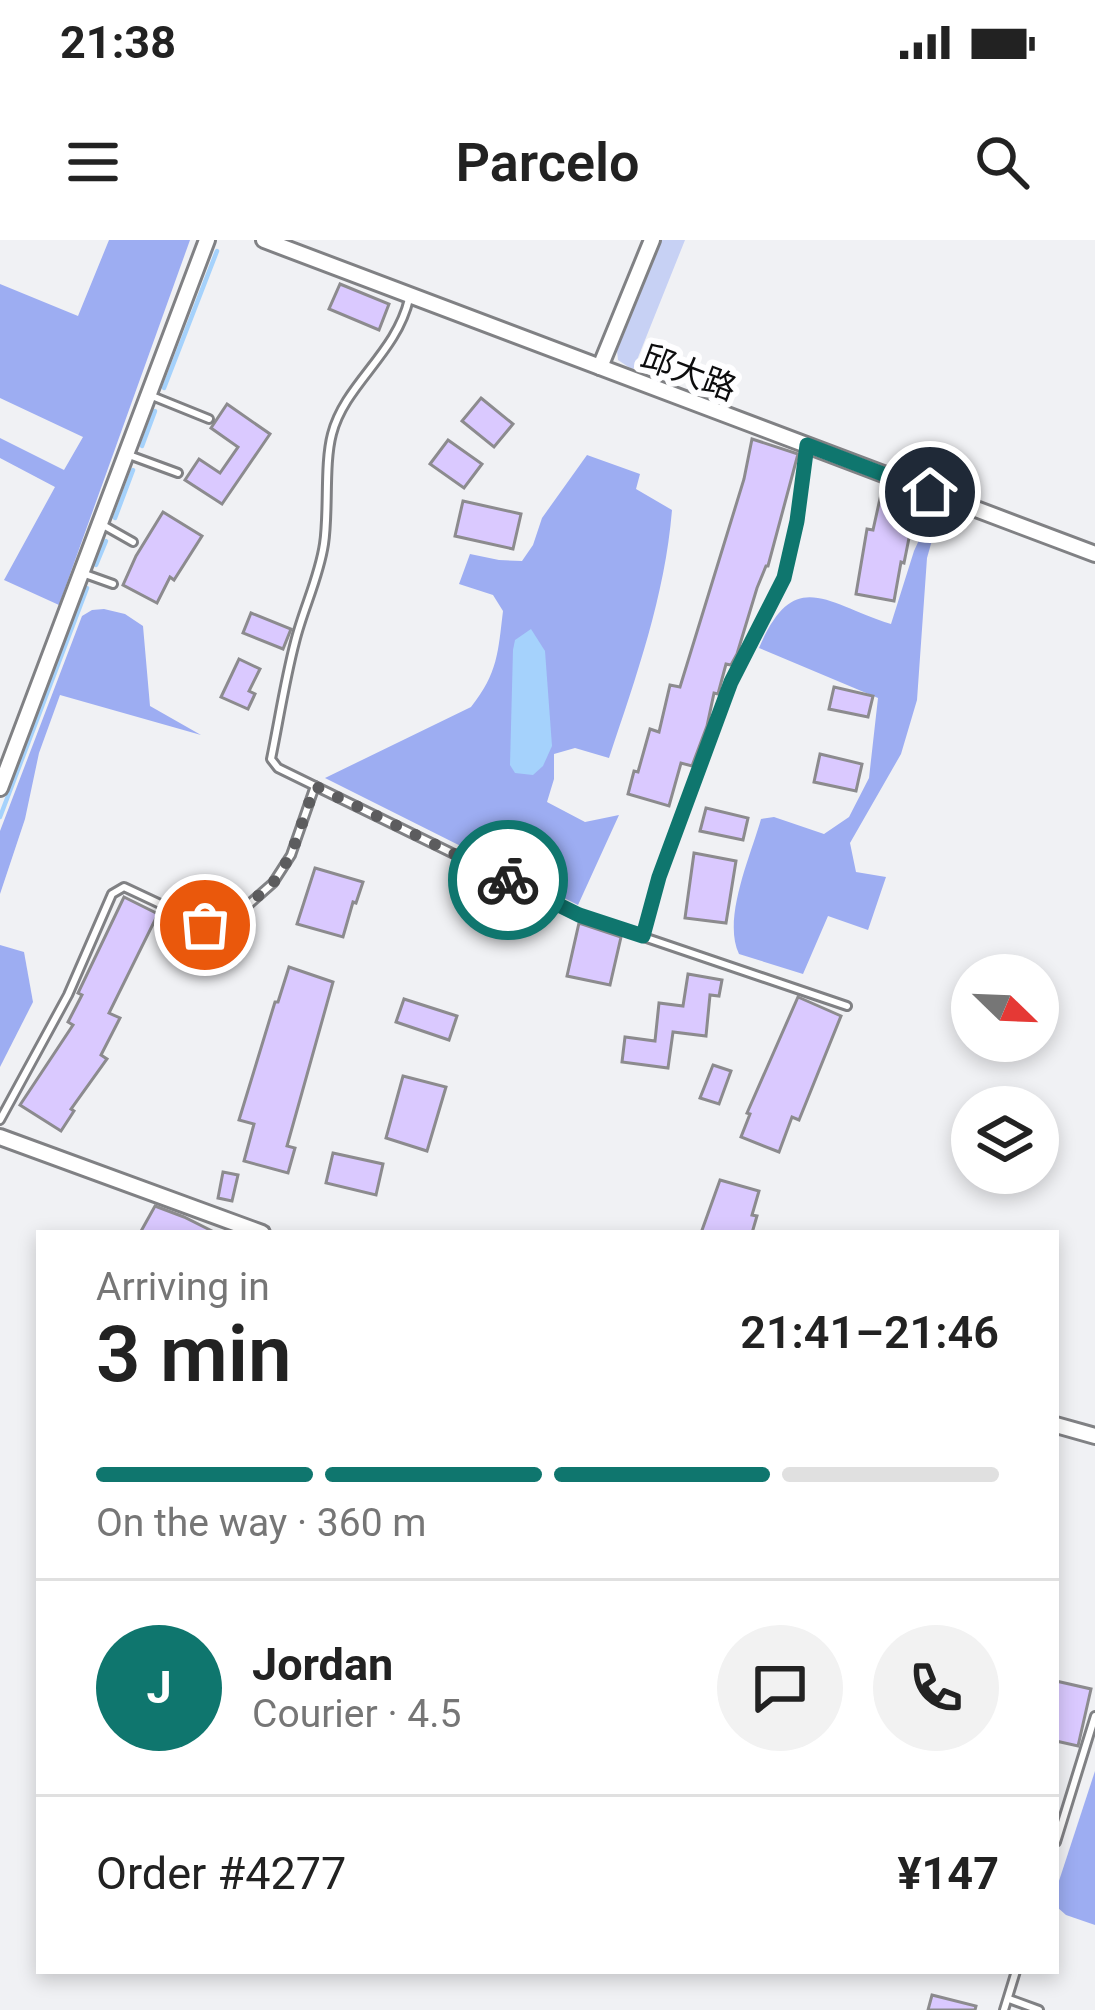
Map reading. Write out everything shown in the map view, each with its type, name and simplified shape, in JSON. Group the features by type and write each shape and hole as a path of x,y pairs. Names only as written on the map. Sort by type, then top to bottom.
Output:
{"street":[{"path":"0,788 207,240"},
{"name":"邱大路","path":"264,240 1095,554"},
{"path":"600,367 652,240"},
{"path":"0,1137 254,1230"},
{"path":"1059,1426 1095,1436"}],"lane":[{"path":"410,295 392,341 343,409 332,435 324,545 296,638 271,759 278,769 579,915 847,1006"},
{"path":"148,395 209,419"},
{"path":"643,936 659,877 731,682 784,578 807,445"},
{"path":"126,454 178,472"},
{"path":"100,524 134,542"},
{"path":"81,573 112,584"},
{"path":"0,1120 68,995 112,894 124,886 205,925 224,926 273,883 291,855 315,786"},
{"path":"1059,1832 1095,1716"},
{"path":"1004,2010 1015,1974"},
{"path":"1008,1998 1039,2010"}],"shaded area":[{"path":"109,240 190,240 59,605 4,580 55,487 0,458 0,438 64,470 83,437 0,398 0,284 78,316"},
{"path":"662,240 685,240 633,370 618,360 617,351"},
{"path":"587,455 640,474 636,489 672,510 656,605 609,758 575,748 554,754 554,779 547,802 585,822 619,815 578,905 325,778 471,707 492,672 503,611 493,595 459,584 470,554 522,561 542,518"},
{"path":"936,526 927,558 917,700 901,754 850,843 856,872 886,877 868,930 828,916 803,974 739,954 736,905 761,819 774,817 824,834 849,817 869,778 878,698 759,648 785,607 799,599 829,601 891,624 924,529"},
{"path":"104,609 125,614 143,626 150,706 201,735 60,695 0,894 0,831 82,616"},
{"path":"531,629 545,651 552,746 533,775 515,773 510,765 513,650 515,640"},
{"path":"0,945 24,952 33,1002 0,1067"},
{"path":"1095,1771 1095,1925 1059,1909 1059,1881"}],"building":[{"path":"340,284 389,304 379,330 329,309"},
{"path":"481,398 513,424 494,447 462,421"},
{"path":"227,404 270,434 222,504 185,480 199,459 220,473 238,447 211,428"},
{"path":"752,439 798,454 768,566 737,654 731,665 726,664 718,694 714,693 692,766 681,763 669,806 628,794 650,729 659,732 670,685 680,687"},
{"path":"448,440 482,464 464,488 430,464"},
{"path":"881,494 922,503 901,562 894,601 856,594 867,529 873,530"},
{"path":"463,501 521,514 513,549 455,536"},
{"path":"163,512 202,536 174,580 170,577 157,603 123,585"},
{"path":"251,613 291,629 283,649 243,633"},
{"path":"239,659 260,669 249,691 255,694 248,709 221,697"},
{"path":"834,687 873,696 868,717 829,709"},
{"path":"820,754 862,764 856,791 814,782"},
{"path":"706,808 748,818 743,840 700,831"},
{"path":"694,853 736,861 726,923 685,918"},
{"path":"315,868 363,882 343,937 297,924"},
{"path":"124,897 158,914 109,1013 120,1018 101,1055 107,1059 61,1131 20,1105 73,1025 68,1022 82,995 78,993"},
{"path":"579,923 621,937 610,985 567,976"},
{"path":"289,967 333,982 287,1146 295,1148 288,1173 244,1161 254,1124 239,1120"},
{"path":"688,974 722,980 719,996 710,995 706,1036 673,1032 668,1068 622,1062 625,1037 655,1041 659,1003 683,1006"},
{"path":"798,997 841,1016 799,1120 792,1117 779,1152 741,1137"},
{"path":"404,999 457,1016 449,1040 396,1022"},
{"path":"713,1065 731,1071 719,1104 700,1098"},
{"path":"403,1076 446,1087 427,1151 386,1138"},
{"path":"333,1153 383,1164 376,1195 326,1183"},
{"path":"223,1172 238,1175 232,1201 218,1198"},
{"path":"720,1180 759,1191 753,1230 702,1230"},
{"path":"155,1206 210,1230 142,1230"},
{"path":"1059,1682 1091,1689 1078,1746 1059,1742"},
{"path":"932,1995 976,2006 975,2010 928,2010"}],"waterway":[{"path":"164,388 217,251"},
{"path":"142,446 155,411"},
{"path":"115,518 133,470"},
{"path":"96,565 106,541"},
{"path":"0,817 87,588"}],"way so far":[{"path":"205,925 224,926 273,883 291,855 315,786 508,880"}],"route":[{"path":"508,880 579,915 643,936 659,877 731,682 784,578 807,445 930,492"}]}
